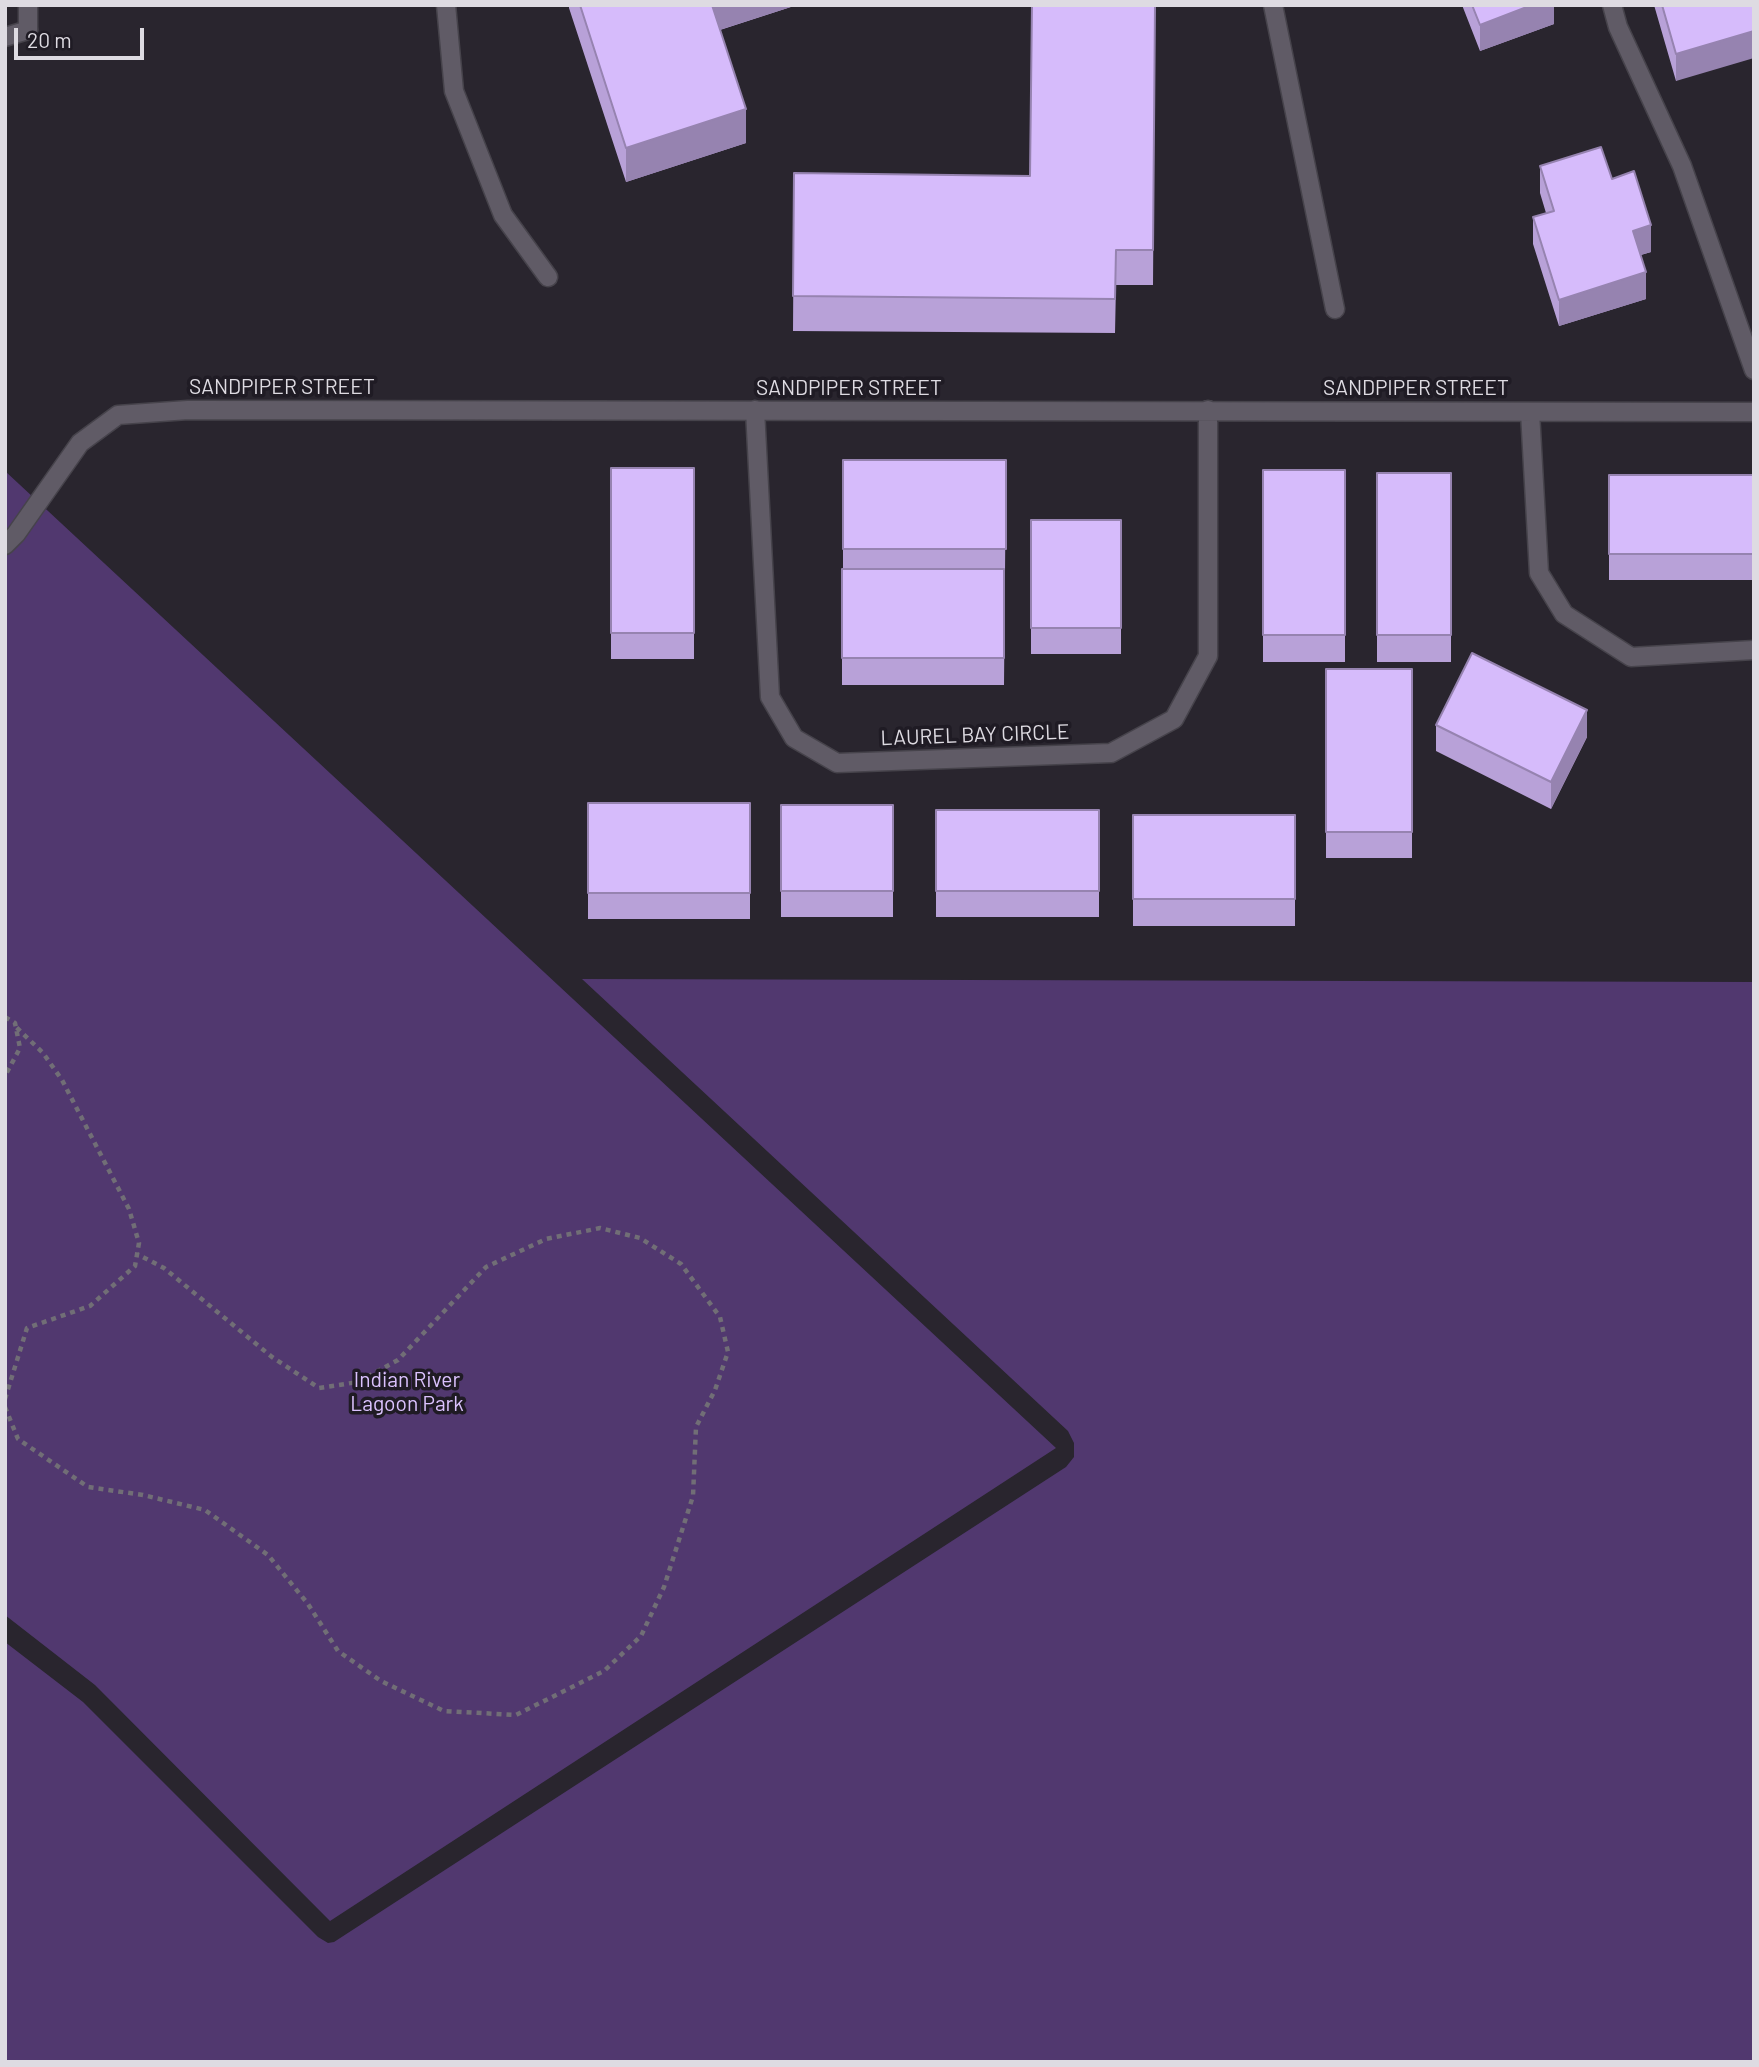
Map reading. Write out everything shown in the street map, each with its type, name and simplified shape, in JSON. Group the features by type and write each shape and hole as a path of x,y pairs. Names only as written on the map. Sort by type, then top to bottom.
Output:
{"street":[{"path":"5,37 29,30 28,5"},
{"path":"446,5 454,92 503,215 548,277"},
{"path":"1273,5 1335,309"},
{"path":"1612,5 1618,27 1682,166 1754,370"},
{"name":"SANDPIPER STREET","path":"5,545 16,534 80,443 118,415 188,410 1754,412"},
{"name":"LAUREL BAY CIRCLE","path":"755,410 770,697 794,738 836,763 1111,753 1174,719 1208,656 1208,410"},
{"path":"1530,412 1539,573 1564,614 1631,657 1754,650"}],"path":[{"path":"5,1017 15,1023 43,1053 62,1080 130,1209 139,1243 135,1266 90,1307 27,1328 5,1399"},
{"path":"5,1076 20,1048 15,1026"},
{"path":"5,1407 18,1439 89,1487 143,1495 205,1510 268,1555 307,1604 338,1651 381,1681 444,1712 516,1715 604,1671 641,1636 664,1587 693,1496 696,1427 715,1391 728,1352 720,1317 681,1264 640,1238 600,1228 546,1239 486,1267 398,1360 358,1382 319,1388 272,1357 164,1268 137,1254"}],"green space":[{"name":"Indian River Lagoon Park","path":"5,471 1056,1448 330,1921 95,1685 5,1615"},
{"path":"582,979 1754,982 1754,2062 5,2062 5,1642 83,1702 318,1937 328,1943 334,1942 1066,1467 1074,1457 1074,1443 1068,1431"}],"building":[{"path":"580,5 712,5 746,109 626,148"},
{"path":"1032,5 1155,5 1153,250 1116,250 1115,299 793,296 794,173 1030,176"},
{"path":"1472,5 1532,5 1480,25"},
{"path":"1662,5 1754,5 1754,31 1676,54"},
{"path":"1601,147 1612,179 1634,171 1651,225 1633,231 1646,272 1559,300 1533,217 1554,211 1540,166"},
{"path":"843,460 1006,460 1006,549 843,549"},
{"path":"611,468 694,468 694,633 611,633"},
{"path":"1263,470 1345,470 1345,635 1263,635"},
{"path":"1377,473 1451,473 1451,635 1377,635"},
{"path":"1609,475 1754,475 1754,554 1609,554"},
{"path":"1031,520 1121,520 1121,628 1031,628"},
{"path":"842,569 1004,569 1004,658 842,658"},
{"path":"1472,653 1587,710 1551,782 1436,725"},
{"path":"1326,669 1412,669 1412,832 1326,832"},
{"path":"588,803 750,803 750,893 588,893"},
{"path":"781,805 893,805 893,891 781,891"},
{"path":"936,810 1099,810 1099,891 936,891"},
{"path":"1133,815 1295,815 1295,899 1133,899"}]}
